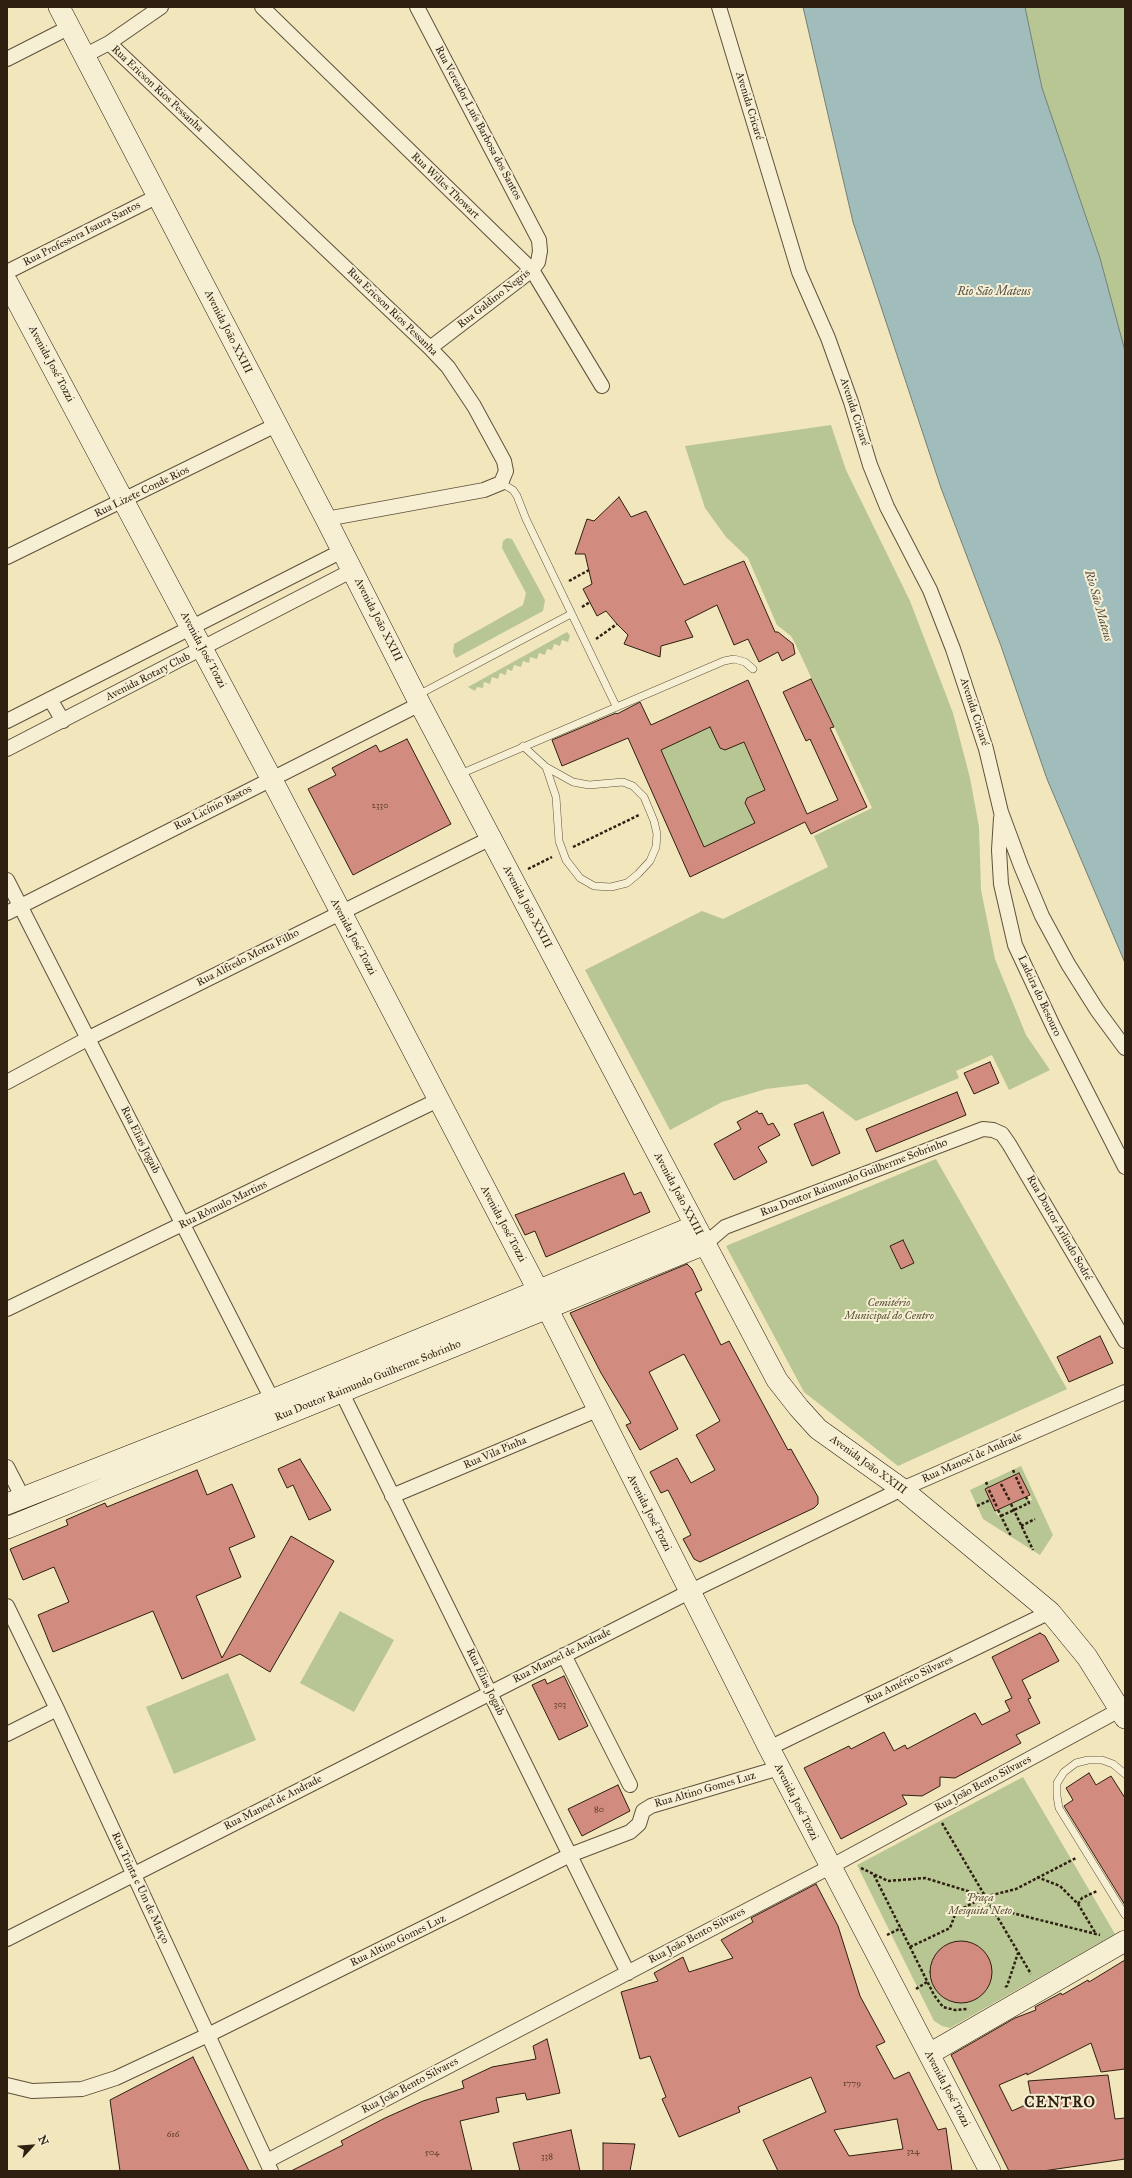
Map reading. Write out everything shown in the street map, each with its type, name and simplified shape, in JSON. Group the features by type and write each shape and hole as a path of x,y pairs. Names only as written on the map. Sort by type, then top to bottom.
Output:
{"street":[{"name":"Avenida João XXIII","path":"59,7 353,570 418,700 777,1380 818,1429 902,1489 1050,1612 1087,1657 1123,1711"},
{"path":"84,56 109,43 160,7"},
{"name":"Rua Willes Thowart","path":"262,7 532,270 602,386"},
{"name":"Rua Vereador Luís Barbosa dos Santos","path":"417,7 539,240"},
{"name":"Avenida Cricaré","path":"720,7 799,272 828,338 851,402 870,465 887,507 930,590 953,649 986,749 1001,812"},
{"path":"7,59 70,28"},
{"name":"Rua Ericson Rios Pessanha","path":"109,43 430,348 448,367 474,406 504,461 506,471 501,483"},
{"name":"Rua Professora Isaura Santos","path":"7,272 158,196"},
{"name":"Rua Galdino Negris","path":"430,348 532,270 538,262 540,251 539,240"},
{"name":"Avenida José Tozzi","path":"7,282 271,778 548,1309 597,1410 779,1768 837,1863 929,2054 990,2171"},
{"name":"Rua Lizete Conde Rios","path":"7,557 124,501 276,425"},
{"path":"326,519 484,490 501,483"},
{"path":"7,721 342,551"},
{"name":"Avenida Rotary Club","path":"7,749 353,570"},
{"path":"50,699 62,720"},
{"name":"Rua Licínio Bastos","path":"7,913 271,778 418,700"},
{"path":"1001,812 1042,916 1068,964 1097,1010 1125,1048"},
{"name":"Ladeira do Besouro","path":"1001,812 999,850 1001,884 1015,944 1054,1028 1125,1167"},
{"name":"Rua Alfredo Motta Filho","path":"7,1082 89,1038 491,838"},
{"name":"Rua Elias Jogaib","path":"7,880 89,1038 276,1408"},
{"name":"Rua Rômulo Martins","path":"7,1309 183,1225 438,1100"},
{"name":"Rua Doutor Raimundo Guilherme Sobrinho","path":"7,1528 276,1408 337,1383 538,1290 620,1267 700,1235 983,1130"},
{"name":"Rua Doutor Arlindo Sodré","path":"983,1130 992,1130 1002,1134 1010,1144 1125,1341"},
{"name":"Rua Doutor Raimundo Guilherme Sobrinho","path":"700,1235 725,1227"},
{"name":"Rua Doutor Raimundo Guilherme Sobrinho","path":"337,1383 548,1309 620,1267"},
{"name":"Rua Elias Jogaib","path":"337,1383 628,1973"},
{"name":"Rua Manoel de Andrade","path":"7,1939 689,1592 902,1489 1125,1392"},
{"name":"Rua Doutor Raimundo Guilherme Sobrinho","path":"15,1501 276,1408"},
{"name":"Rua Vila Pinha","path":"392,1496 597,1410"},
{"path":"7,1467 15,1501"},
{"name":"Rua Trinta e Um de Março","path":"7,1606 58,1709 133,1875 269,2166"},
{"name":"Rua Américo Silvares","path":"769,1748 1050,1612"},
{"path":"564,1655 630,1785"},
{"path":"7,1734 58,1709"},
{"name":"Rua João Bento Silvares","path":"269,2166 628,1973 1123,1711"},
{"name":"Rua Altino Gomes Luz","path":"7,2085 32,2092 82,2089 116,2078 208,2035 570,1855 636,1829 643,1811 651,1806 779,1768"},
{"path":"929,2054 1125,1941"}],"lane":[{"path":"501,483 513,490 517,496 558,587 588,645 616,706"},
{"path":"418,700 571,614"},
{"path":"458,775 724,661 734,659 745,662 753,669"},
{"path":"523,746 534,754 546,767 580,785 623,782 633,786 644,797 650,810 657,834 656,847 650,861 638,874 626,883 611,887 594,886 580,878 566,860 559,841 556,798 546,767"},
{"path":"1125,1774 1113,1764 1102,1760 1088,1760 1076,1763 1064,1772 1057,1783 1059,1808 1125,1915"}],"path":[{"path":"558,587 589,570"},
{"path":"588,645 618,624"},
{"path":"512,878 650,810"},
{"path":"1002,1516 1029,1503 1013,1470"},
{"path":"986,1482 992,1499 1011,1536"},
{"path":"1002,1484 1033,1550"},
{"path":"977,1506 992,1499"},
{"path":"1021,1526 1036,1519"},
{"path":"937,1809 944,1830 1030,1973"},
{"path":"910,1947 950,1928 956,1912 984,1897 1016,1889 1037,1876 1086,1853"},
{"path":"837,1863 874,1875 888,1882 925,1878 984,1897"},
{"path":"874,1875 934,1995 943,2007 955,2010 968,2008 975,2005"},
{"path":"1037,1876 1060,1886 1078,1904 1096,1934"},
{"path":"1078,1904 1082,1898 1106,1886"},
{"path":"991,1908 1103,1936"},
{"path":"1001,1989 1007,1986 1018,1953"},
{"path":"968,2008 977,2027"}],"green space":[{"path":"1025,7 1125,7 1125,351 1100,258 1042,88"},
{"path":"831,425 846,470 910,601 953,713 970,778 979,827 981,890 995,959 1026,1035 1050,1070 1009,1090 992,1055 956,1071 959,1078 856,1121 807,1084 766,1089 722,1102 670,1130 585,970 702,911 723,919 828,867 814,836 872,808 796,645 791,636 777,625 748,558 726,537 705,508 685,446"},
{"path":"507,538 512,539 545,600 543,611 456,658 453,652 454,644 523,605 526,593 502,548 503,541"},
{"path":"567,632 570,636 568,642 562,640 560,646 554,644 552,650 547,649 545,655 539,653 537,659 530,657 529,663 523,661 521,667 514,665 512,671 507,669 506,675 500,673 498,679 492,677 490,684 484,682 483,688 477,687 475,691 468,687"},
{"path":"732,716 775,814 704,847 661,750","holes":["753,795 759,797 753,811 748,809 745,803 747,798"]},
{"name":"Cemitério Municipal do Centro","path":"936,1159 1067,1389 898,1466 804,1392 726,1246"},
{"path":"1021,1466 1053,1535 1040,1555 983,1519 970,1490","holes":["1019,1473 1032,1500 1030,1501 1027,1496 997,1510 1000,1515 998,1516 985,1489"]},
{"path":"340,1611 394,1640 354,1712 300,1683"},
{"path":"228,1673 256,1740 174,1774 146,1707"},
{"name":"Praça Mesquita Neto","path":"1023,1777 1115,1934 950,2028 942,2026 934,2021 857,1865"}],"water":[{"name":"Rio São Mateus","path":"803,7 1025,7 1042,88 1100,258 1125,351 1125,963 1047,779 1001,646 941,488 853,222"}],"building":[{"path":"619,497 631,517 646,511 684,585 744,561 775,632 778,632 793,644 795,654 782,661 778,652 759,662 748,639 734,645 717,605 685,621 693,637 661,646 660,657 624,644 628,635 606,611 597,616 583,589 592,584 585,554 575,554 587,519 594,521"},
{"path":"811,679 834,727 830,728 867,807 811,834 805,822 690,877 628,738 562,766 552,740 616,713 617,714 640,702 651,725 748,680 807,814 838,800 810,739 806,741 783,692","holes":["710,727 720,748 725,750 744,742 765,790 747,798 745,803 755,823 704,847 661,750"]},
{"path":"407,739 451,824 353,875 308,789 336,775 332,768 376,745 380,752"},
{"path":"990,1062 999,1083 974,1094 964,1073"},
{"path":"957,1092 966,1115 876,1152 866,1129"},
{"path":"757,1111 759,1114 762,1113 768,1125 773,1123 780,1135 758,1147 767,1162 734,1180 714,1144 741,1129 737,1122"},
{"path":"823,1112 840,1153 812,1166 794,1124"},
{"path":"624,1173 634,1195 641,1192 650,1212 546,1257 535,1231 525,1235 515,1215"},
{"path":"903,1240 914,1263 901,1269 890,1246"},
{"path":"687,1264 692,1269 702,1290 695,1293 721,1345 729,1341 788,1450 791,1449 818,1497 818,1504 814,1508 700,1562 694,1559 683,1539 691,1535 668,1490 661,1493 650,1472 677,1458 691,1483 715,1470 696,1435 720,1421 684,1354 649,1372 678,1429 640,1450 626,1425 631,1423 601,1373 570,1313"},
{"path":"1100,1336 1113,1363 1069,1382 1057,1357"},
{"path":"300,1459 331,1510 309,1520 293,1485 287,1488 278,1469"},
{"path":"197,1470 207,1495 232,1484 255,1537 229,1548 241,1577 196,1596 222,1658 291,1536 334,1561 270,1672 240,1654 182,1679 153,1611 53,1652 38,1615 69,1602 54,1567 23,1580 10,1549 68,1525 66,1520 105,1503 107,1507"},
{"path":"1019,1473 1030,1495 995,1511 985,1489"},
{"path":"1040,1633 1045,1636 1059,1661 1022,1680 1031,1698 1028,1699 1040,1723 1016,1735 1021,1743 955,1778 940,1777 940,1786 922,1796 902,1795 907,1804 841,1839 804,1768 849,1746 851,1749 884,1732 894,1751 905,1745 907,1749 975,1713 982,1725 1010,1711 1005,1701 1012,1698 992,1657"},
{"path":"564,1676 588,1726 559,1740 532,1685 545,1679 547,1684"},
{"path":"1089,1773 1096,1785 1111,1776 1125,1798 1125,1905 1064,1806 1073,1800 1066,1788"},
{"path":"618,1785 630,1811 582,1836 568,1809"},
{"path":"816,1884 838,1926 860,1996 885,2042 876,2046 894,2079 909,2072 938,2130 946,2128 952,2171 778,2171 763,2140 826,2112 811,2077 738,2107 740,2112 679,2137 662,2099 666,2097 650,2056 640,2059 621,1992 658,1981 654,1973 683,1957 689,1972 733,1958 721,1940 753,1922 751,1918","holes":["897,2119 903,2149 849,2156 834,2130"]},
{"path":"955,1941 967,1941 983,1950 990,1960 992,1972 990,1984 983,1994 967,2003 955,2003 944,1998 935,1989 930,1978 930,1966 935,1955 944,1946"},
{"path":"1125,1960 1125,2069 1101,2072 1091,2043 1027,2075 1027,2073 999,2085 1012,2111 1032,2102 1028,2081 1108,2075 1115,2119 1125,2118 1125,2159 1043,2171 1009,2171 951,2055 1015,2018 1036,2010 1035,2007 1061,1993 1062,1995 1088,1980 1089,1982"},
{"path":"547,2039 560,2093 527,2100 525,2093 496,2098 499,2112 460,2121 472,2171 291,2171 343,2145 341,2141 385,2118 423,2101 464,2088 462,2081 492,2067 536,2059 533,2046"},
{"path":"193,2057 249,2171 120,2171 110,2100"},
{"path":"571,2130 580,2171 520,2171 513,2143"},
{"path":"603,2143 635,2144 630,2171 603,2171"}],"district":[{"name":"CENTRO","path":"1060,2103"}]}
